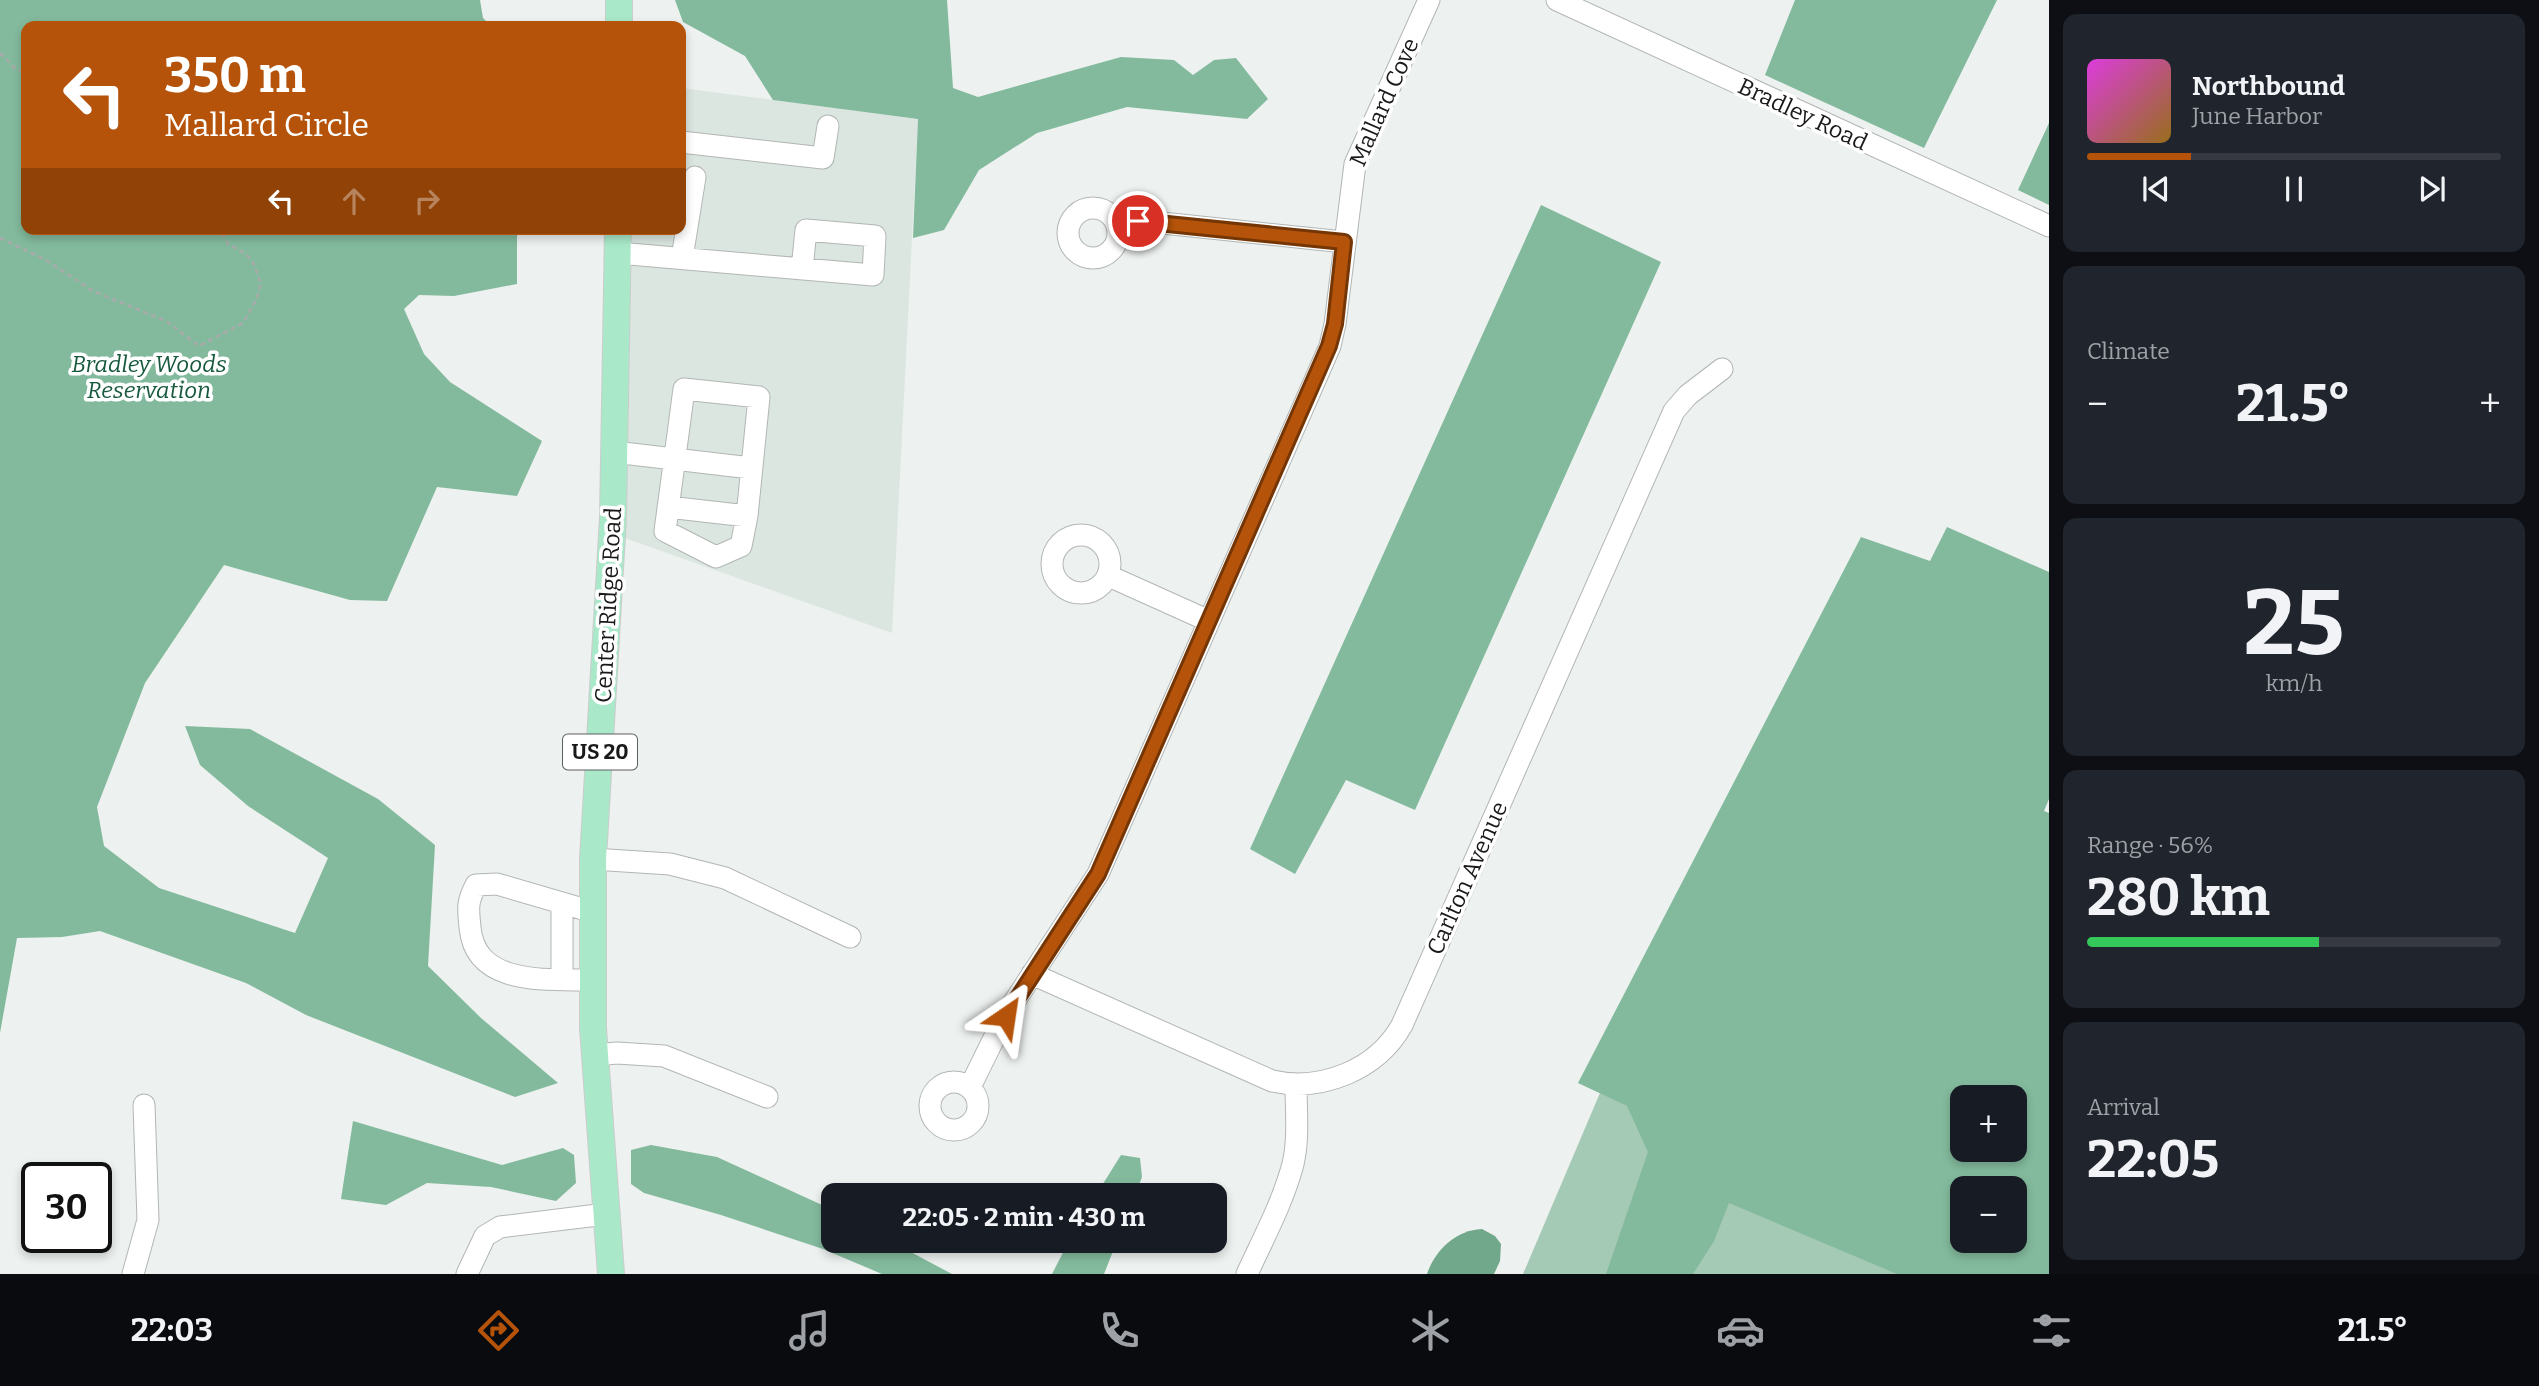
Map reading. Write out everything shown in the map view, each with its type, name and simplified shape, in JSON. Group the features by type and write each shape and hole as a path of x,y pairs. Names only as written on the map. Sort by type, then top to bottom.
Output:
{"main road":[{"path":"619,0 619,21"},
{"name":"Center Ridge Road","path":"611,1274 595,1055 593,859 614,452 618,241"}],"street":[{"name":"Mallard Cove","path":"970,1087 1006,1016 1098,874 1329,346 1335,324 1355,164 1429,0"},
{"name":"Bradley Road","path":"1557,0 2049,226"},
{"path":"686,143 823,158 828,126"},
{"path":"686,233 695,177"},
{"path":"1118,226 1143,220 1344,242"},
{"path":"682,258 686,235"},
{"path":"618,241 682,258 802,269"},
{"name":"Carlton Avenue","path":"1032,974 1272,1081 1296,1084 1324,1080 1348,1073 1380,1054 1396,1035 1674,411 1688,395 1722,369"},
{"path":"684,389 759,397 751,468 747,516 741,546 716,557 665,531 684,389"},
{"path":"614,452 751,468"},
{"path":"668,506 747,516"},
{"path":"1108,576 1209,621"},
{"path":"593,859 670,863 725,878 850,937"},
{"path":"593,912 497,884 476,885 468,900 474,946 481,959 497,970 519,977 593,980"},
{"path":"562,903 562,979"},
{"path":"595,1055 617,1053 664,1056 767,1097"},
{"path":"1247,1274 1293,1163 1296,1144 1296,1084"},
{"path":"133,1274 148,1220 144,1105"},
{"path":"467,1274 485,1236 500,1227 606,1214"}],"path":[{"path":"0,53 21,71"},
{"path":"0,238 46,260 93,291 166,321 199,346 243,323 256,300 261,284 253,262 246,254 228,244 223,235"}],"shaded area":[{"path":"686,89 918,119 892,633 622,537 627,235 686,235"},
{"path":"1600,1093 1984,1274 1523,1274"},
{"path":"1482,1229 1495,1236 1501,1244 1500,1261 1494,1274 1427,1274 1441,1249 1455,1237"}],"green space":[{"name":"Bradley Woods Reservation","path":"0,0 480,0 486,21 21,21 21,235 517,235 517,284 454,296 419,295 404,309 424,354 450,382 542,441 517,496 437,487 387,601 350,600 224,565 145,683 97,807 104,846 159,888 295,933 328,858 248,806 200,765 185,726 250,729 378,799 435,845 428,966 481,1018 558,1083 515,1097 306,1015 246,983 100,931 62,937 17,938 0,1033"},
{"path":"675,0 947,0 953,88 978,97 1121,57 1174,60 1193,75 1214,60 1236,58 1268,99 1247,119 1127,107 1037,133 979,170 944,230 913,238 918,119 773,100 745,56 683,21"},
{"path":"1795,0 1997,0 1924,148 1765,75"},
{"path":"2049,123 2049,205 2018,190"},
{"path":"1541,205 1661,262 1415,810 1346,780 1295,874 1250,849"},
{"path":"1947,527 2049,572 2049,799 2044,811 2049,813 2049,1274 1897,1274 1729,1203 1714,1241 1693,1274 1606,1274 1648,1152 1627,1106 1578,1083 1861,537 1930,561"},
{"path":"353,1121 502,1165 563,1148 574,1155 576,1183 556,1201 491,1187 427,1183 386,1205 341,1199"},
{"path":"651,1145 717,1157 821,1205 821,1248 644,1193 631,1184 631,1150"},
{"path":"1121,1155 1140,1158 1142,1177 1140,1183 1104,1183"},
{"path":"832,1253 913,1253 952,1274 882,1274"},
{"path":"1063,1253 1112,1253 1104,1274 1052,1274"}],"route":[{"path":"1006,1016 1098,874 1329,346 1335,324 1344,242 1138,221"}]}
